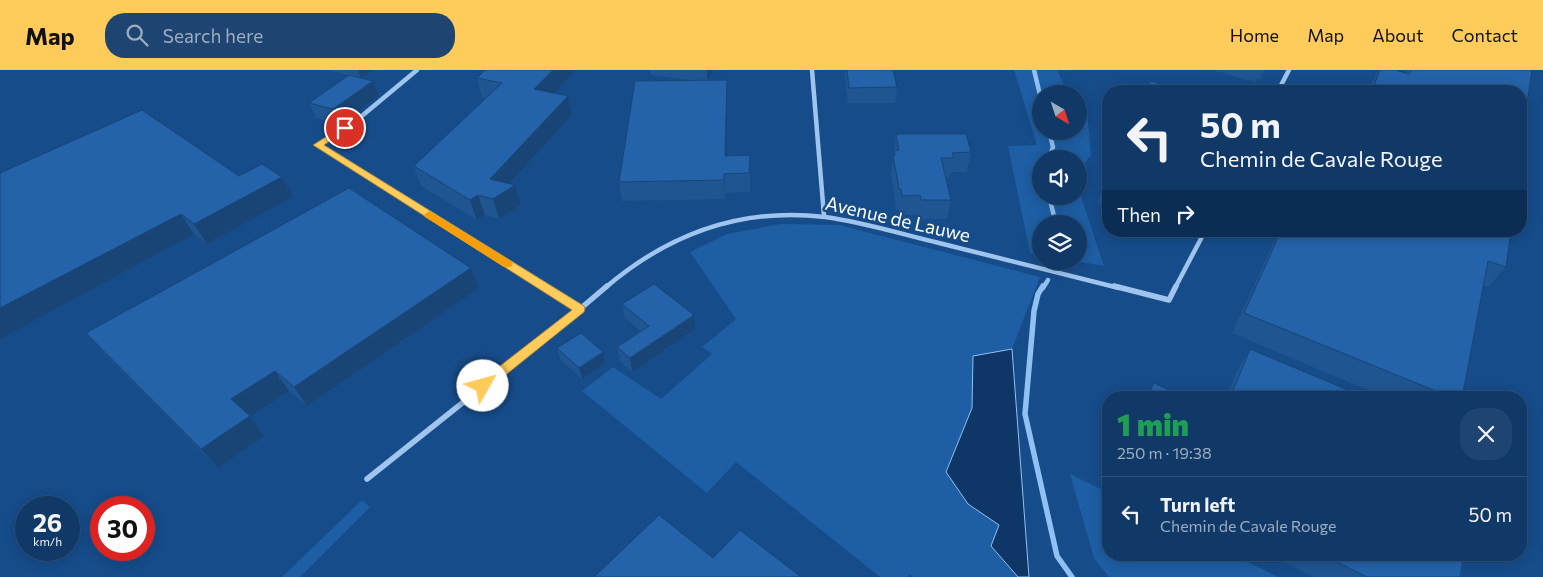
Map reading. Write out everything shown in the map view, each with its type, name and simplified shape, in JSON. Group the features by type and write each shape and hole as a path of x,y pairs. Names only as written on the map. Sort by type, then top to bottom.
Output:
{"street":[{"path":"417,70 357,120 318,145 580,309"},
{"path":"812,70 824,216"},
{"path":"1281,85 1289,70"},
{"name":"Avenue de Lauwe","path":"367,480 643,259 669,244 698,231 724,223 761,216 791,215 824,216 850,220 1169,300 1202,237"}],"shaded area":[{"path":"1014,70 1057,70 1064,85 1032,85 1032,129"},
{"path":"1088,123 1091,155 1087,160 1087,150 1032,150 1032,205 1084,205 1087,215 1032,215 1032,253 1030,253 1008,146 1037,145 1035,140 1088,140"},
{"path":"1087,215 1104,266 1087,263"},
{"path":"781,224 839,225 1040,277 1012,349 973,356 972,408 946,472 968,504 999,525 991,546 1018,577 913,577 910,574 907,577 880,577 736,462 707,493 582,391 613,367 661,399 712,354 702,347 736,319 690,252 727,234"},
{"path":"1012,349 1029,577 1018,577 991,546 999,525 968,504 946,472 972,408 973,356"},
{"path":"1070,474 1102,490 1102,561 1245,561 1278,577 1109,577 1094,558"},
{"path":"362,500 370,507 300,577 282,577"}],"building":[{"path":"485,70 553,70 534,89 568,96 490,179 515,185 493,199 478,195 470,200 414,166 502,83 477,78"},
{"path":"847,70 893,70 897,87 849,88"},
{"path":"1380,70 1395,70 1409,74 1411,70 1532,70 1527,103 1527,85 1374,85"},
{"path":"349,75 373,81 333,109 309,103"},
{"path":"727,80 725,156 750,155 749,173 724,174 724,180 619,182 635,81"},
{"path":"1151,81 1164,85 1148,85"},
{"path":"142,110 239,176 262,164 282,177 194,224 181,214 0,308 0,173"},
{"path":"896,134 966,134 971,152 952,153 954,158 941,158 951,200 921,200 920,195 902,196 893,155 895,155 894,151 899,150"},
{"path":"349,188 471,268 294,387 275,371 231,399 250,416 201,449 86,333"},
{"path":"1278,237 1510,237 1506,267 1488,261 1463,391 1436,391 1244,313"},
{"path":"654,284 694,315 630,358 617,347 649,326 622,304"},
{"path":"581,333 603,352 579,368 557,348"},
{"path":"1250,349 1350,391 1233,391"},
{"path":"1154,383 1171,391 1150,391"},
{"path":"659,515 713,558 740,530 801,577 594,577"},
{"path":"1335,561 1463,561 1460,577 1367,577"}],"waterway":[{"path":"1034,70 1038,85"},
{"path":"1051,140 1052,150"},
{"path":"1051,205 1054,215"},
{"path":"1043,288 1048,280"},
{"path":"1043,286 1038,294 1034,311 1025,414 1057,556 1072,577"}],"slow traffic":[{"path":"429,215 508,264"}],"route":[{"path":"345,128 318,145 580,309 483,386"}]}
